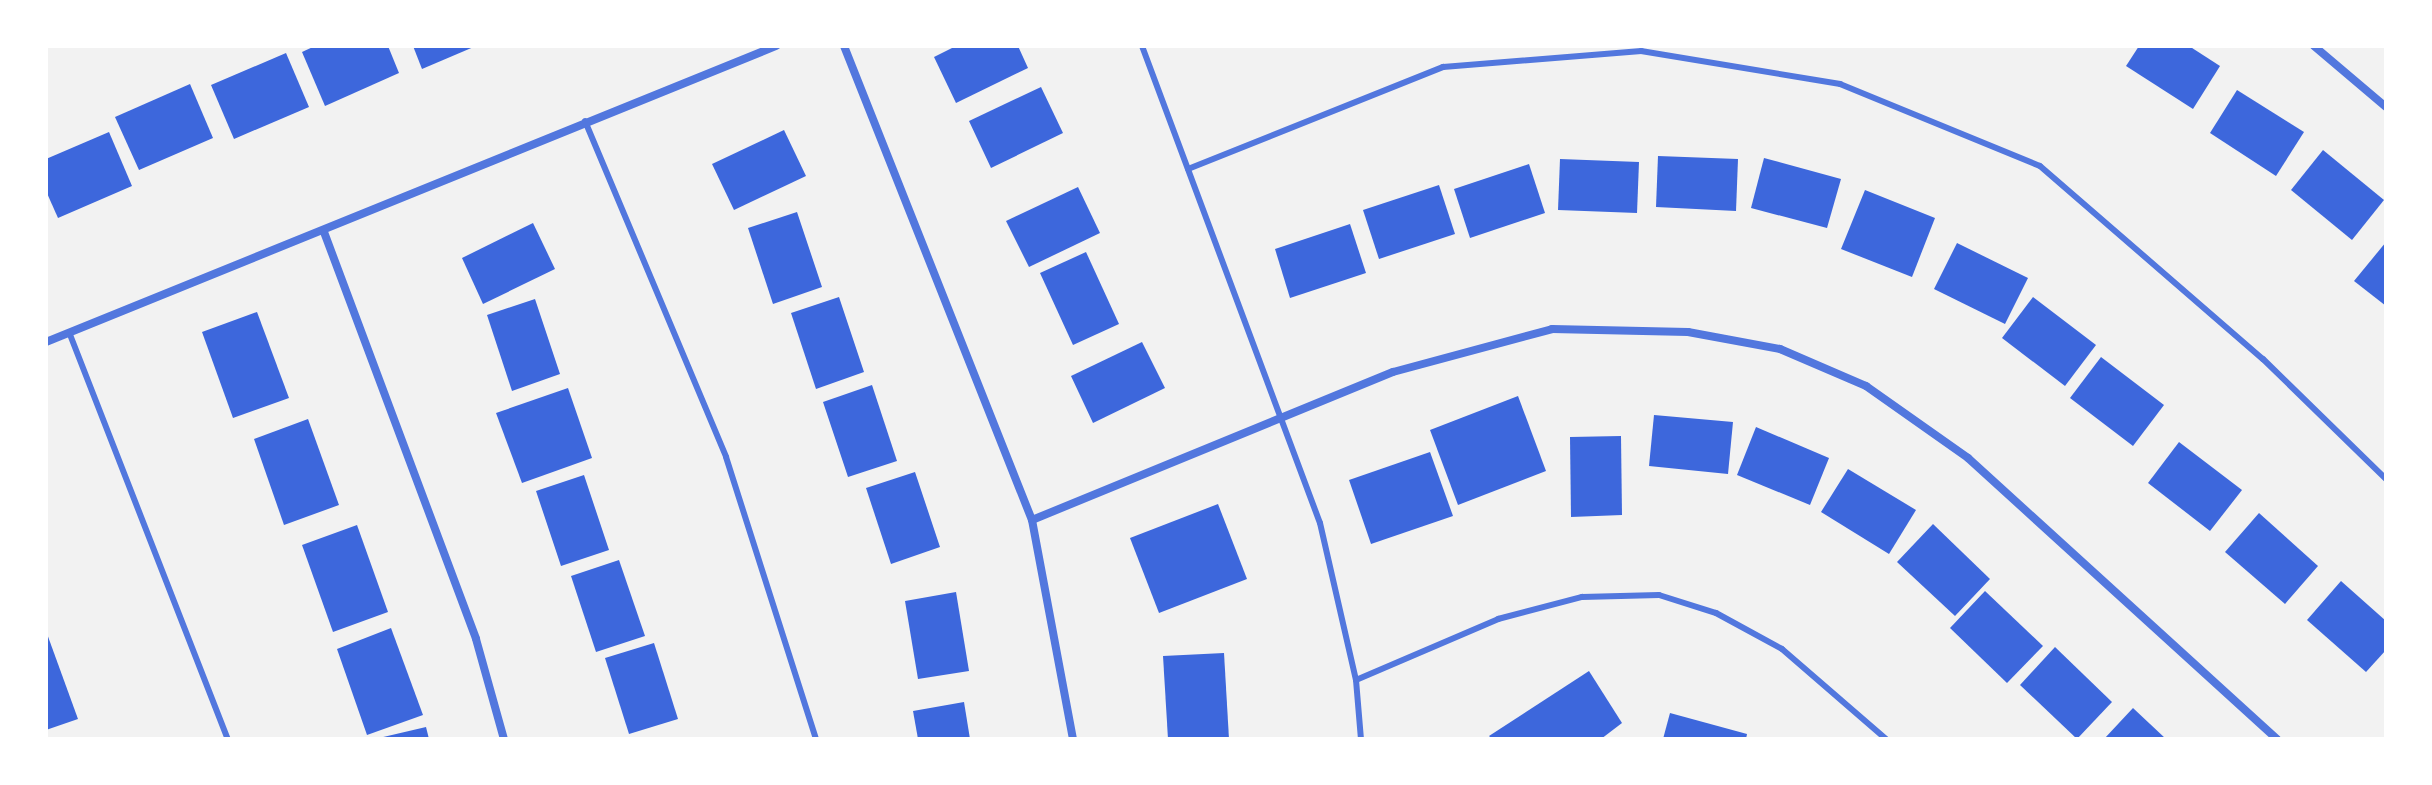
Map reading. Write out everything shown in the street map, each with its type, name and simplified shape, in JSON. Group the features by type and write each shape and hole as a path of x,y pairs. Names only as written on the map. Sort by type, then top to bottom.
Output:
{"street":[{"path":"46,342 324,232 585,121 776,46"},
{"path":"844,46 1032,520 1073,739"},
{"path":"2314,46 2386,107"},
{"path":"324,232 476,639 504,739"},
{"path":"1032,520 1393,372 1552,329 1688,332 1780,349 1866,386 1968,458 2277,739"}],"lane":[{"path":"1142,46 1320,523 1356,680 1361,739"},
{"path":"1188,169 1443,67 1641,51 1840,84 2040,166 2263,359 2386,479"},
{"path":"585,121 726,457 816,739"},
{"path":"69,332 228,739"},
{"path":"1356,680 1498,619 1582,597 1659,595 1716,613 1782,649 1886,739"}],"building":[{"path":"315,46 388,46 399,73 325,106 302,52"},
{"path":"413,46 476,46 422,69"},
{"path":"956,46 1018,46 1028,68 956,103 934,57"},
{"path":"2139,46 2189,46 2220,66 2193,109 2126,66"},
{"path":"286,53 309,107 234,139 211,85"},
{"path":"190,84 213,138 139,170 115,117"},
{"path":"1041,87 1063,133 991,168 969,121"},
{"path":"2237,90 2304,132 2276,176 2210,133"},
{"path":"784,130 806,176 734,210 712,164"},
{"path":"109,132 132,186 58,218 46,191 46,159"},
{"path":"2323,150 2384,200 2352,240 2291,190"},
{"path":"1658,156 1738,159 1736,211 1656,207"},
{"path":"1764,158 1841,179 1827,228 1751,208"},
{"path":"1560,159 1639,162 1637,213 1558,210"},
{"path":"1529,164 1545,213 1470,238 1454,189"},
{"path":"1439,185 1455,234 1379,259 1363,210"},
{"path":"1078,187 1100,233 1029,267 1006,221"},
{"path":"1865,190 1935,218 1912,277 1841,249"},
{"path":"797,212 822,287 773,304 748,228"},
{"path":"533,223 555,269 483,304 462,258"},
{"path":"1350,224 1366,273 1290,298 1275,249"},
{"path":"2386,242 2386,306 2354,281"},
{"path":"1957,243 2028,278 2005,324 1934,289"},
{"path":"1086,252 1119,324 1073,345 1040,273"},
{"path":"839,297 864,372 816,389 791,313"},
{"path":"2033,297 2096,345 2065,386 2002,338"},
{"path":"535,299 560,374 512,391 487,315"},
{"path":"257,312 289,398 233,418 202,332"},
{"path":"1142,342 1165,388 1093,423 1071,376"},
{"path":"2101,357 2164,405 2133,446 2070,398"},
{"path":"872,385 897,461 848,477 823,402"},
{"path":"568,388 592,458 522,483 496,413"},
{"path":"1518,396 1546,471 1458,505 1430,430"},
{"path":"1654,415 1733,422 1728,474 1649,466"},
{"path":"308,419 339,505 284,525 254,439"},
{"path":"1756,427 1829,458 1810,505 1737,475"},
{"path":"1621,436 1622,515 1571,517 1570,437"},
{"path":"2179,442 2242,490 2210,531 2148,483"},
{"path":"1430,452 1453,516 1371,544 1349,480"},
{"path":"1848,469 1916,510 1889,554 1821,512"},
{"path":"915,472 940,547 891,564 866,488"},
{"path":"584,475 609,550 561,566 536,491"},
{"path":"1218,504 1247,579 1159,613 1130,538"},
{"path":"2259,513 2318,566 2285,604 2225,552"},
{"path":"1933,524 1990,579 1955,616 1897,562"},
{"path":"357,525 388,612 333,632 302,545"},
{"path":"619,560 645,636 596,652 571,576"},
{"path":"2341,581 2386,621 2386,650 2366,672 2307,620"},
{"path":"1985,591 2043,646 2007,683 1950,628"},
{"path":"956,592 969,671 918,679 905,601"},
{"path":"391,628 423,715 367,735 337,649"},
{"path":"46,631 78,719 46,730"},
{"path":"654,643 678,719 629,734 605,658"},
{"path":"2055,647 2112,702 2077,739 2020,685"},
{"path":"1224,653 1229,739 1168,739 1163,656"},
{"path":"1589,671 1622,723 1601,739 1492,739 1489,736"},
{"path":"964,702 970,739 918,739 913,711"},
{"path":"2133,708 2166,739 2104,739"},
{"path":"1670,713 1747,734 1746,739 1663,739"},
{"path":"426,727 429,739 379,739 379,738"}]}
